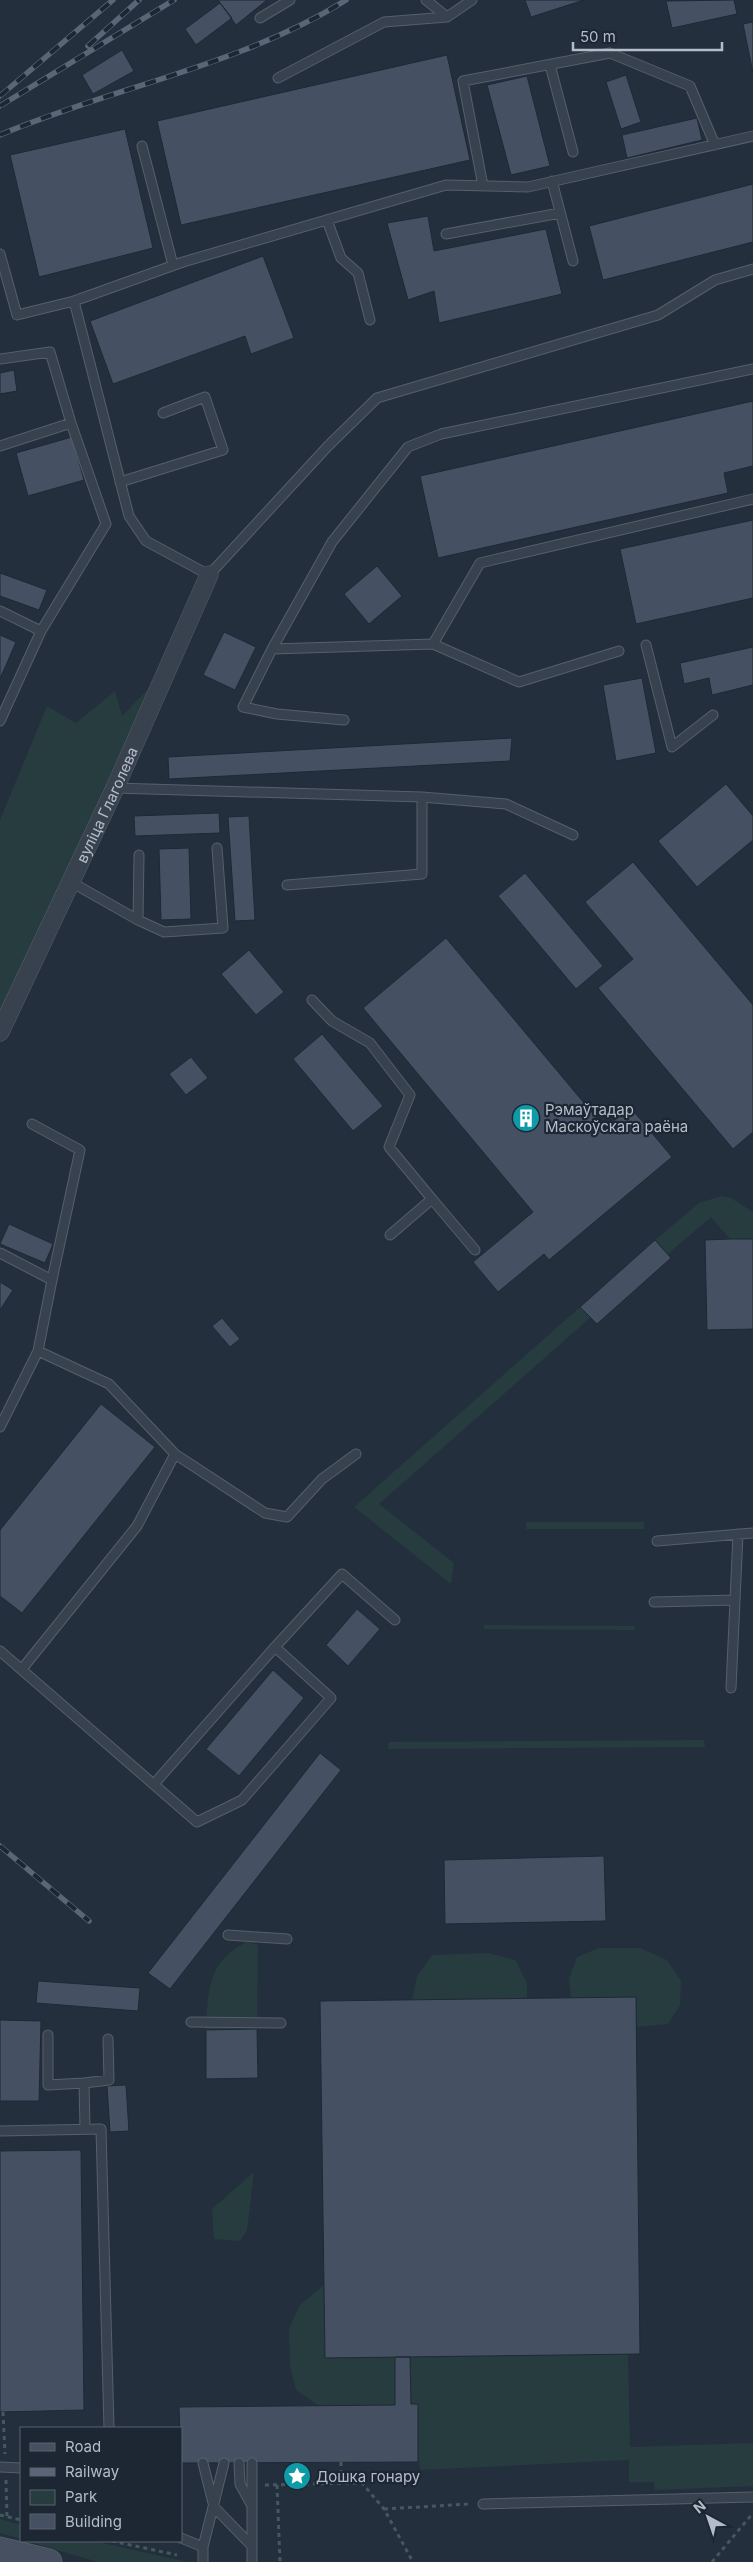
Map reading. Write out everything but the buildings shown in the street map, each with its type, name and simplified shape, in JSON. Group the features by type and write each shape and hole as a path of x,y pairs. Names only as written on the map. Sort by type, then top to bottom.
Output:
{"main road":[{"path":"0,2550 49,2562"}],"street":[{"name":"вуліца Глаголева","path":"0,1032 115,788 209,576"}],"lane":[{"path":"260,18 290,0"},
{"path":"426,0 447,17"},
{"path":"278,78 384,22 447,17 472,0"},
{"path":"484,186 463,81 610,53 690,86 715,145"},
{"path":"550,65 573,152"},
{"path":"0,254 17,314 74,300 173,266 446,185 528,187 753,136"},
{"path":"142,146 173,266"},
{"path":"552,181 573,262"},
{"path":"446,234 560,212"},
{"path":"327,220 341,258 358,273 370,320"},
{"path":"74,300 129,516 146,541 209,576 328,446 377,398 658,315 715,280 753,269"},
{"path":"0,359 50,352 71,423 106,524 41,630 0,721"},
{"path":"344,720 277,714 243,707 272,649 332,542 408,447 441,434 753,369"},
{"path":"120,482 223,450 205,397 163,413"},
{"path":"0,446 71,423"},
{"path":"433,644 480,563 753,499"},
{"path":"0,611 41,630"},
{"path":"272,649 433,644 519,682 619,651"},
{"path":"646,645 672,747 713,715"},
{"path":"115,788 422,797 506,804 573,835"},
{"path":"287,885 422,874 422,797"},
{"path":"71,882 138,920 164,932 223,928 217,848"},
{"path":"138,920 139,855"},
{"path":"312,1000 332,1021 370,1043 410,1095 390,1147 475,1250"},
{"path":"0,1427 38,1351 80,1150 32,1124"},
{"path":"390,1235 432,1199"},
{"path":"0,1253 52,1280"},
{"path":"38,1351 108,1384 175,1454 265,1513 287,1518 322,1479 356,1454"},
{"path":"22,1669 137,1526 175,1454"},
{"path":"657,1541 753,1533"},
{"path":"731,1688 738,1534"},
{"path":"154,1784 342,1574 395,1620"},
{"path":"654,1602 735,1600"},
{"path":"0,1651 197,1822 242,1800 331,1698 275,1647"},
{"path":"228,1935 287,1939"},
{"path":"191,2022 281,2023"},
{"path":"48,2035 48,2085 109,2080 108,2039"},
{"path":"84,2082 85,2129"},
{"path":"0,2131 101,2129 109,2427"},
{"path":"204,2463 214,2507 252,2546"},
{"path":"203,2562 203,2547 224,2463"},
{"path":"239,2463 240,2484 252,2507"},
{"path":"252,2463 252,2562"},
{"path":"0,2467 20,2468"},
{"path":"483,2504 753,2497"},
{"path":"182,2538 203,2547"}],"path":[{"path":"341,2462 341,2484"},
{"path":"252,2485 362,2483 384,2509 413,2562"},
{"path":"277,2485 280,2562"},
{"path":"384,2509 483,2504"},
{"path":"712,2562 753,2513"},
{"path":"0,2515 20,2520"},
{"path":"117,2542 177,2555"}],"green space":[{"path":"160,677 0,1015 0,820 47,706 76,723 115,691 122,716"},
{"path":"722,1196 731,1198 753,1212 753,1239 730,1239 711,1217 668,1254 655,1240 699,1203"},
{"path":"580,1307 591,1317 379,1504 454,1563 451,1584 354,1507"},
{"path":"526,1522 644,1522 644,1529 526,1529"},
{"path":"484,1625 634,1626 635,1630 484,1629"},
{"path":"704,1740 705,1747 388,1749 389,1742"},
{"path":"247,1942 258,1945 257,2029 206,2030 209,1990 212,1978 224,1958"},
{"path":"599,1948 640,1948 667,1960 681,1981 680,2005 668,2024 637,2027 636,1997 571,1998 569,1979 577,1957"},
{"path":"488,1953 515,1960 527,1983 527,1999 412,2000 417,1976 432,1955"},
{"path":"254,2172 247,2230 240,2241 214,2239 212,2209"},
{"path":"324,2285 325,2358 395,2357 395,2405 319,2406 296,2390 290,2365 289,2329 299,2306"},
{"path":"628,2354 630,2447 753,2443 753,2486 655,2490 654,2482 629,2482 629,2460 420,2470 411,2404 410,2357"},
{"path":"0,2519 20,2525 20,2539 0,2533"},
{"path":"29,2542 98,2542 187,2562 98,2562"}],"railway":[{"path":"0,96 113,0"},
{"path":"88,46 139,0"},
{"path":"0,106 174,0"},
{"path":"0,135 43,118 177,74 265,41 307,22 346,0"},
{"path":"0,1846 89,1921"}],"place":[{"name":"Рэмаўтадар Маскоўскага раёна","path":"526,1118"},
{"name":"Дошка гонару","path":"297,2476"}]}
